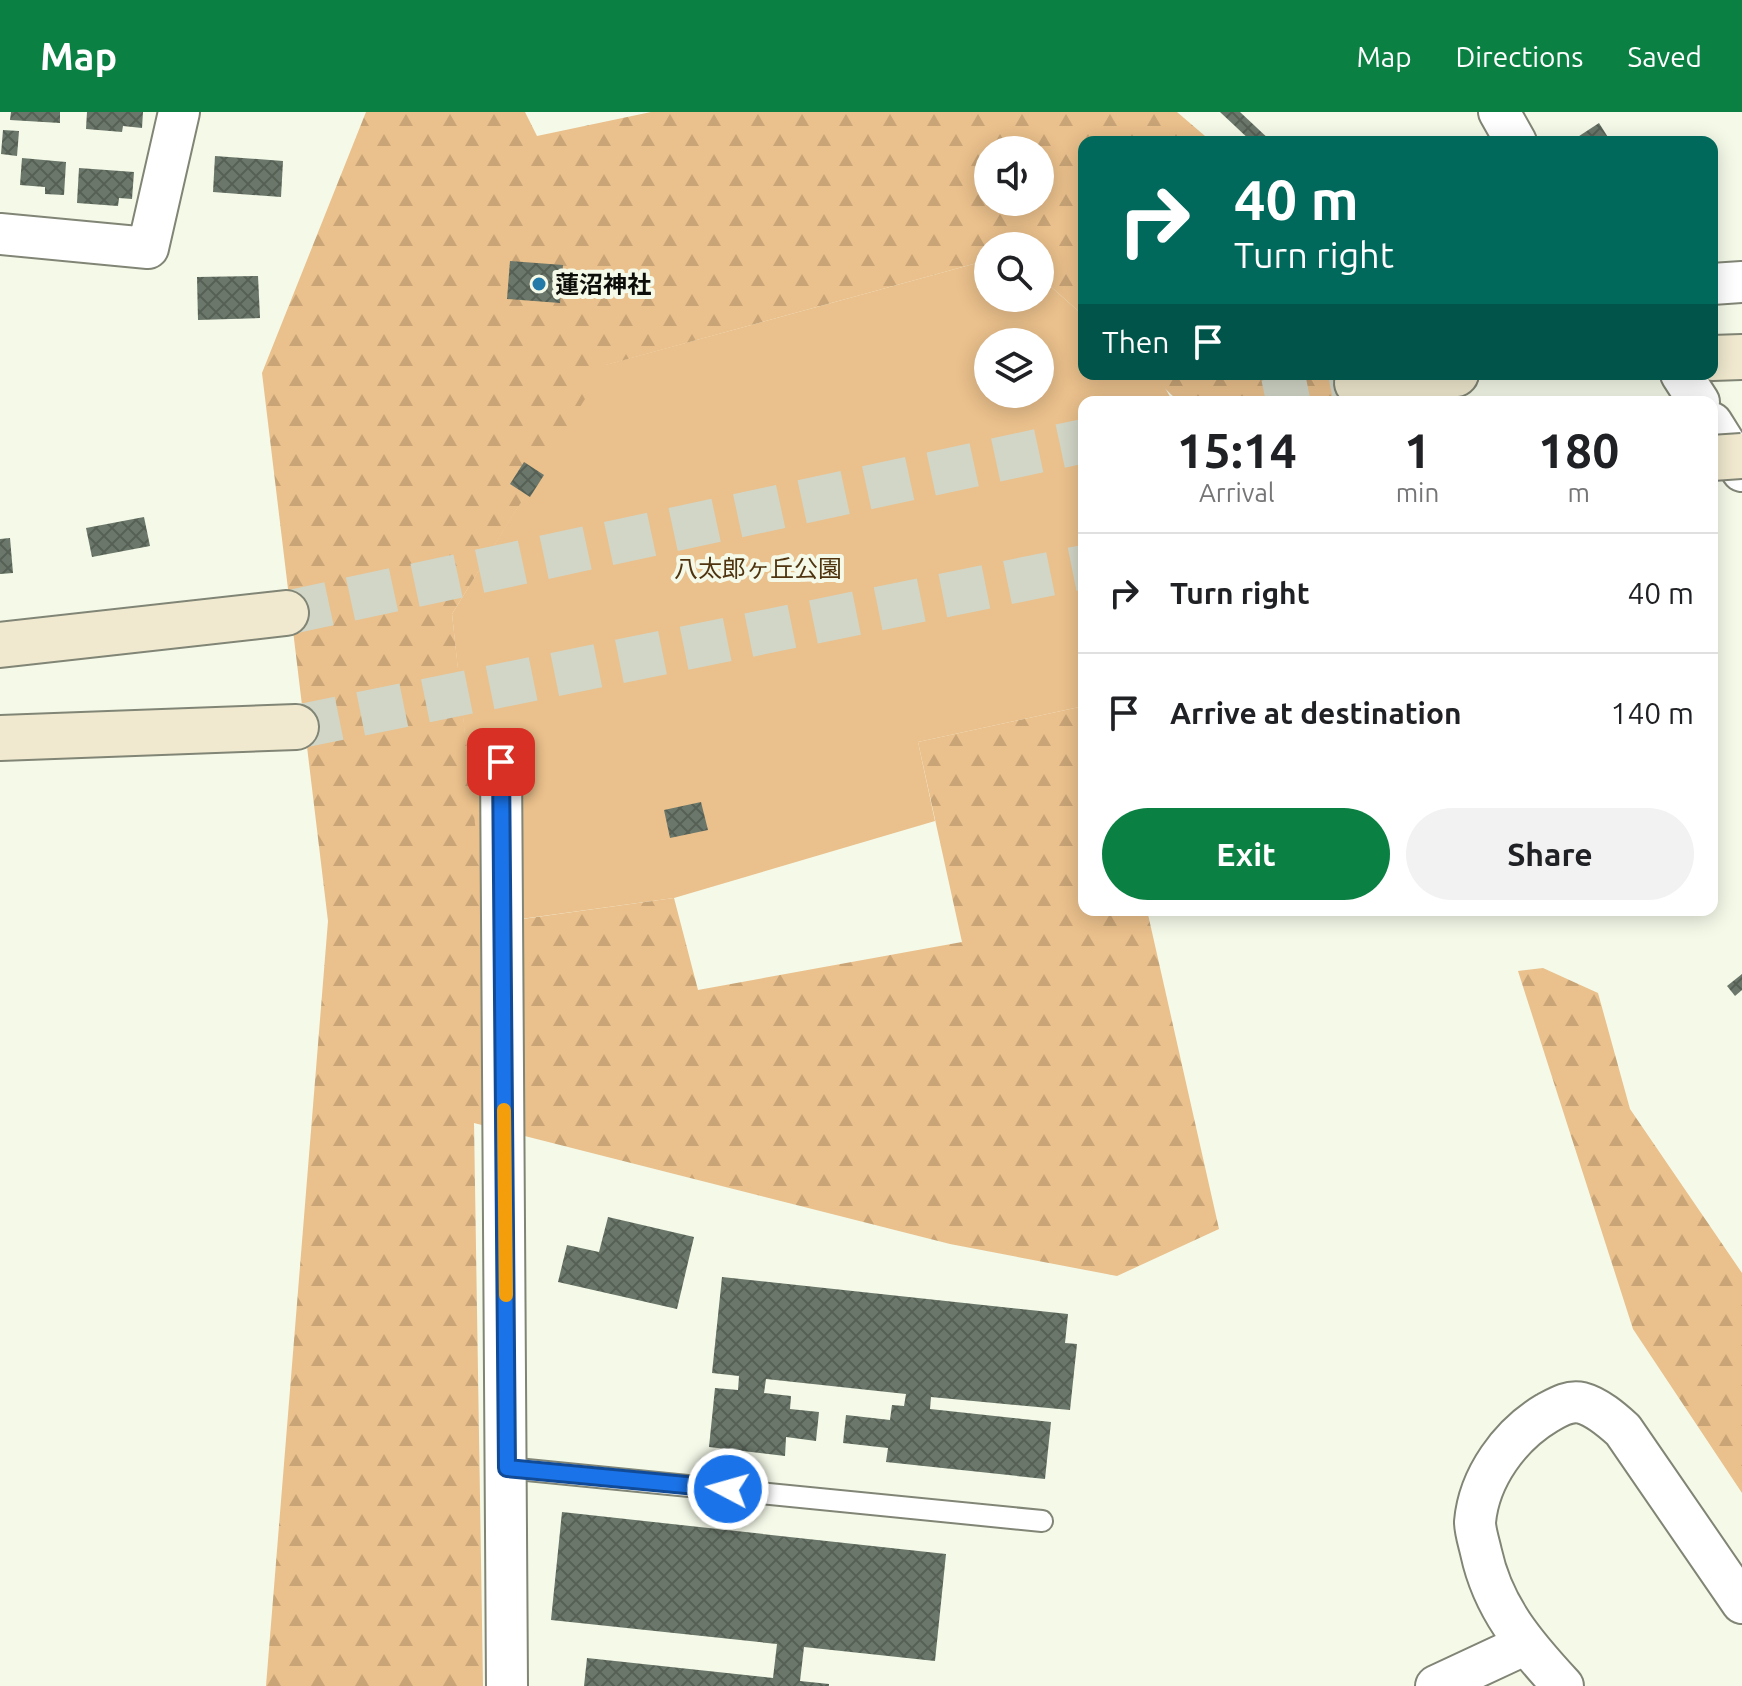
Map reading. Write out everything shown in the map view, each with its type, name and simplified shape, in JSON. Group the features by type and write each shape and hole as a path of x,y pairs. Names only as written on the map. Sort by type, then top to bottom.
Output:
{"street":[{"path":"0,234 148,248 179,112"},
{"path":"1499,112 1513,136"},
{"path":"1718,284 1742,282"},
{"path":"1718,358 1742,357"},
{"path":"1357,383 1390,380"},
{"path":"1718,433 1742,471"},
{"path":"1718,458 1742,456"},
{"path":"0,645 286,613"},
{"path":"0,738 296,727"},
{"path":"501,762 507,1686"},
{"path":"1563,1686 1524,1645 1504,1614 1485,1571 1475,1523 1485,1486 1501,1455 1528,1424 1562,1404 1582,1403 1606,1415 1623,1430 1742,1603"},
{"path":"1436,1686 1524,1645"}],"lane":[{"path":"507,1468 1042,1521"}],"green space":[{"path":"366,112 525,112 537,136 651,112 1177,112 1205,136 1078,136 1078,311 1054,289 1054,232 974,232 974,264 606,365 452,614 486,924 674,898 698,990 962,942 918,742 1078,707 1078,916 1148,916 1219,1229 1117,1276 950,1244 474,1123 483,1686 266,1686 328,921 262,373"},
{"name":"八太郎ヶ丘公園","path":"974,264 974,312 1054,312 1054,289 1078,311 1078,380 1157,380 1164,386 1170,396 1078,396 1078,707 918,742 935,821 674,898 485,924 452,614 605,365"},
{"path":"1156,380 1342,380 1345,396 1173,396"},
{"path":"1543,968 1598,993 1630,1109 1742,1273 1742,1493 1633,1329 1518,971"}],"building":[{"path":"11,112 60,112 60,123 10,120"},
{"path":"87,112 143,112 142,128 123,126 122,132 86,129"},
{"path":"1220,112 1240,112 1266,136 1246,136"},
{"path":"1599,123 1607,136 1579,136"},
{"path":"3,130 19,131 17,156 1,154"},
{"path":"215,156 283,161 281,197 213,192"},
{"path":"22,158 66,162 64,195 45,194 45,187 20,185"},
{"path":"79,168 134,172 132,199 119,198 118,206 77,203"},
{"path":"510,261 563,265 560,303 507,299"},
{"path":"258,276 260,318 198,320 197,277"},
{"path":"524,462 544,475 530,497 510,484"},
{"path":"144,517 150,546 92,557 86,528"},
{"path":"10,538 13,573 0,574 0,539"},
{"path":"701,802 708,830 670,838 664,810"},
{"path":"1742,974 1742,990 1735,996 1727,986"},
{"path":"608,1217 694,1237 677,1309 558,1282 567,1245 599,1252"},
{"path":"722,1277 1068,1314 1065,1343 1077,1344 1070,1410 931,1397 930,1409 1051,1422 1045,1479 886,1462 888,1448 843,1443 846,1415 890,1420 892,1405 904,1406 906,1394 766,1379 764,1393 791,1396 790,1409 819,1412 816,1441 786,1437 785,1456 709,1447 715,1388 738,1390 739,1376 712,1373"},
{"path":"562,1512 946,1554 935,1661 804,1647 800,1681 829,1686 584,1686 587,1658 773,1678 777,1644 551,1620"}],"tunnel":[{"path":"1295,396 1357,383"},
{"path":"286,613 1078,442"},
{"path":"296,727 1078,568"}],"slow traffic":[{"path":"504,1110 506,1295"}],"place":[{"name":"蓮沼神社","path":"539,284"}],"route":[{"path":"501,762 507,1468 728,1489"}]}
